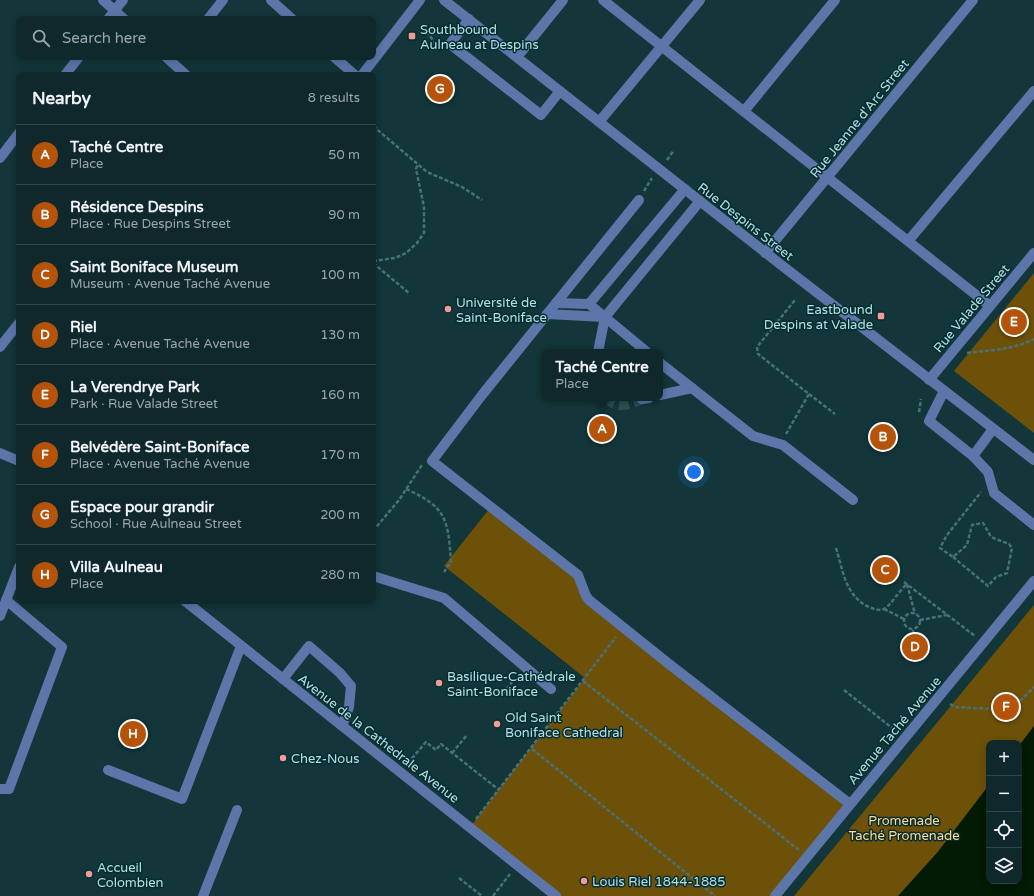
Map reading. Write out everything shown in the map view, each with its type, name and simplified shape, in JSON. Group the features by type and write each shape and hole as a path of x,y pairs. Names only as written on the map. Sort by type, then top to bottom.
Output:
{"street":[{"path":"103,0 112,15 123,0"},
{"path":"211,16 224,0"},
{"path":"272,0 289,16"},
{"path":"376,57 420,0"},
{"name":"Rue Despins Street","path":"444,0 765,253 1034,460"},
{"path":"517,57 563,0"},
{"path":"603,0 661,47 745,110 990,306"},
{"path":"599,122 700,0"},
{"path":"745,110 835,0"},
{"name":"Rue Jeanne d'Arc Street","path":"765,253 973,0"},
{"path":"469,19 450,44 541,115 560,91"},
{"path":"67,72 77,60"},
{"path":"173,60 183,72"},
{"path":"337,60 351,72"},
{"path":"364,72 374,60"},
{"path":"909,240 1034,91"},
{"path":"0,158 16,137"},
{"path":"589,304 685,189"},
{"path":"638,200 432,461 578,575 586,596 623,628 850,804"},
{"path":"599,349 605,317 700,201"},
{"name":"Rue Valade Street","path":"929,380 1034,253"},
{"path":"556,303 589,304 643,349"},
{"path":"547,314 605,317"},
{"path":"0,347 16,327"},
{"path":"663,365 753,436 780,444 853,500"},
{"path":"663,395 692,388"},
{"path":"944,391 930,421 973,456 988,472 994,493 1034,525"},
{"path":"973,456 993,429"},
{"path":"0,453 16,460"},
{"path":"0,616 16,575"},
{"path":"376,577 444,598 551,689"},
{"name":"Avenue Taché Avenue","path":"775,896 1034,581"},
{"path":"0,789 9,789 62,647 6,600"},
{"name":"Avenue de la Cathedrale Avenue","path":"189,604 556,896"},
{"path":"108,770 182,799 241,646"},
{"path":"283,679 309,646 340,673 351,686 349,707 342,726"},
{"path":"204,896 237,810"}],"path":[{"path":"376,129 427,172 462,186 482,200"},
{"path":"376,261 395,258 406,253 417,243 424,232 424,207 416,169 418,164"},
{"path":"376,265 409,293"},
{"path":"795,300 757,347 758,354 835,414"},
{"path":"943,363 961,354 1003,350 1021,345 1034,339"},
{"path":"780,444 808,394"},
{"path":"920,415 918,408 921,399"},
{"path":"376,527 406,489 423,464 432,461"},
{"path":"953,557 967,545 972,525 983,524 991,537 1009,544 1012,548 1007,573 996,577 988,586 940,548 947,535 984,488"},
{"path":"406,489 422,496 439,511 448,526 451,562 444,572"},
{"path":"836,548 847,588 864,605 876,610 884,609 904,619"},
{"path":"884,609 905,583"},
{"path":"905,583 915,614 920,620"},
{"path":"905,583 976,636"},
{"path":"904,619 909,614 915,614"},
{"path":"920,620 948,615"},
{"path":"904,619 905,627 913,630"},
{"path":"913,630 917,627 920,620"},
{"path":"470,827 532,749 623,628"},
{"path":"913,630 914,640"},
{"path":"583,681 807,856"},
{"path":"503,694 512,682"},
{"path":"950,704 955,707 992,710 1021,700 1034,687"},
{"path":"844,690 896,732"},
{"path":"452,753 467,735"},
{"path":"400,772 426,742 436,750 441,744 499,790"},
{"path":"532,749 715,896"},
{"path":"493,896 517,865"},
{"path":"460,878 482,896"}],"green space":[{"path":"1034,273 1034,433 954,371"},
{"path":"490,508 578,575 586,596 850,804 775,896 556,896 470,827 585,678 444,566"},
{"name":"Promenade Taché Promenade","path":"1034,605 1034,726 1022,742 1022,740 986,740 986,789 937,853 898,896 794,896"}],"shaded area":[{"path":"1034,726 1034,896 898,896 937,853 986,789 986,884 1022,884 1022,742"}],"tunnel":[{"path":"610,401 619,405 636,401"}],"place":[{"name":"Southbound Aulneau at Despins","path":"412,36"},
{"name":"Espace pour grandir","path":"440,89"},
{"name":"Université de Saint-Boniface","path":"448,309"},
{"name":"Eastbound Despins at Valade","path":"881,316"},
{"name":"La Verendrye Park","path":"1014,322"},
{"name":"Taché Centre","path":"602,429"},
{"name":"Résidence Despins","path":"883,437"},
{"name":"Saint Boniface Museum","path":"885,570"},
{"name":"Riel","path":"915,647"},
{"name":"Basilique-Cathédrale Saint-Boniface","path":"439,683"},
{"name":"Belvédère Saint-Boniface","path":"1006,707"},
{"name":"Old Saint Boniface Cathedral","path":"497,724"},
{"name":"Villa Aulneau","path":"133,734"},
{"name":"Chez-Nous","path":"283,758"},
{"name":"Accueil Colombien","path":"89,874"},
{"name":"Louis Riel 1844-1885","path":"584,881"}]}
